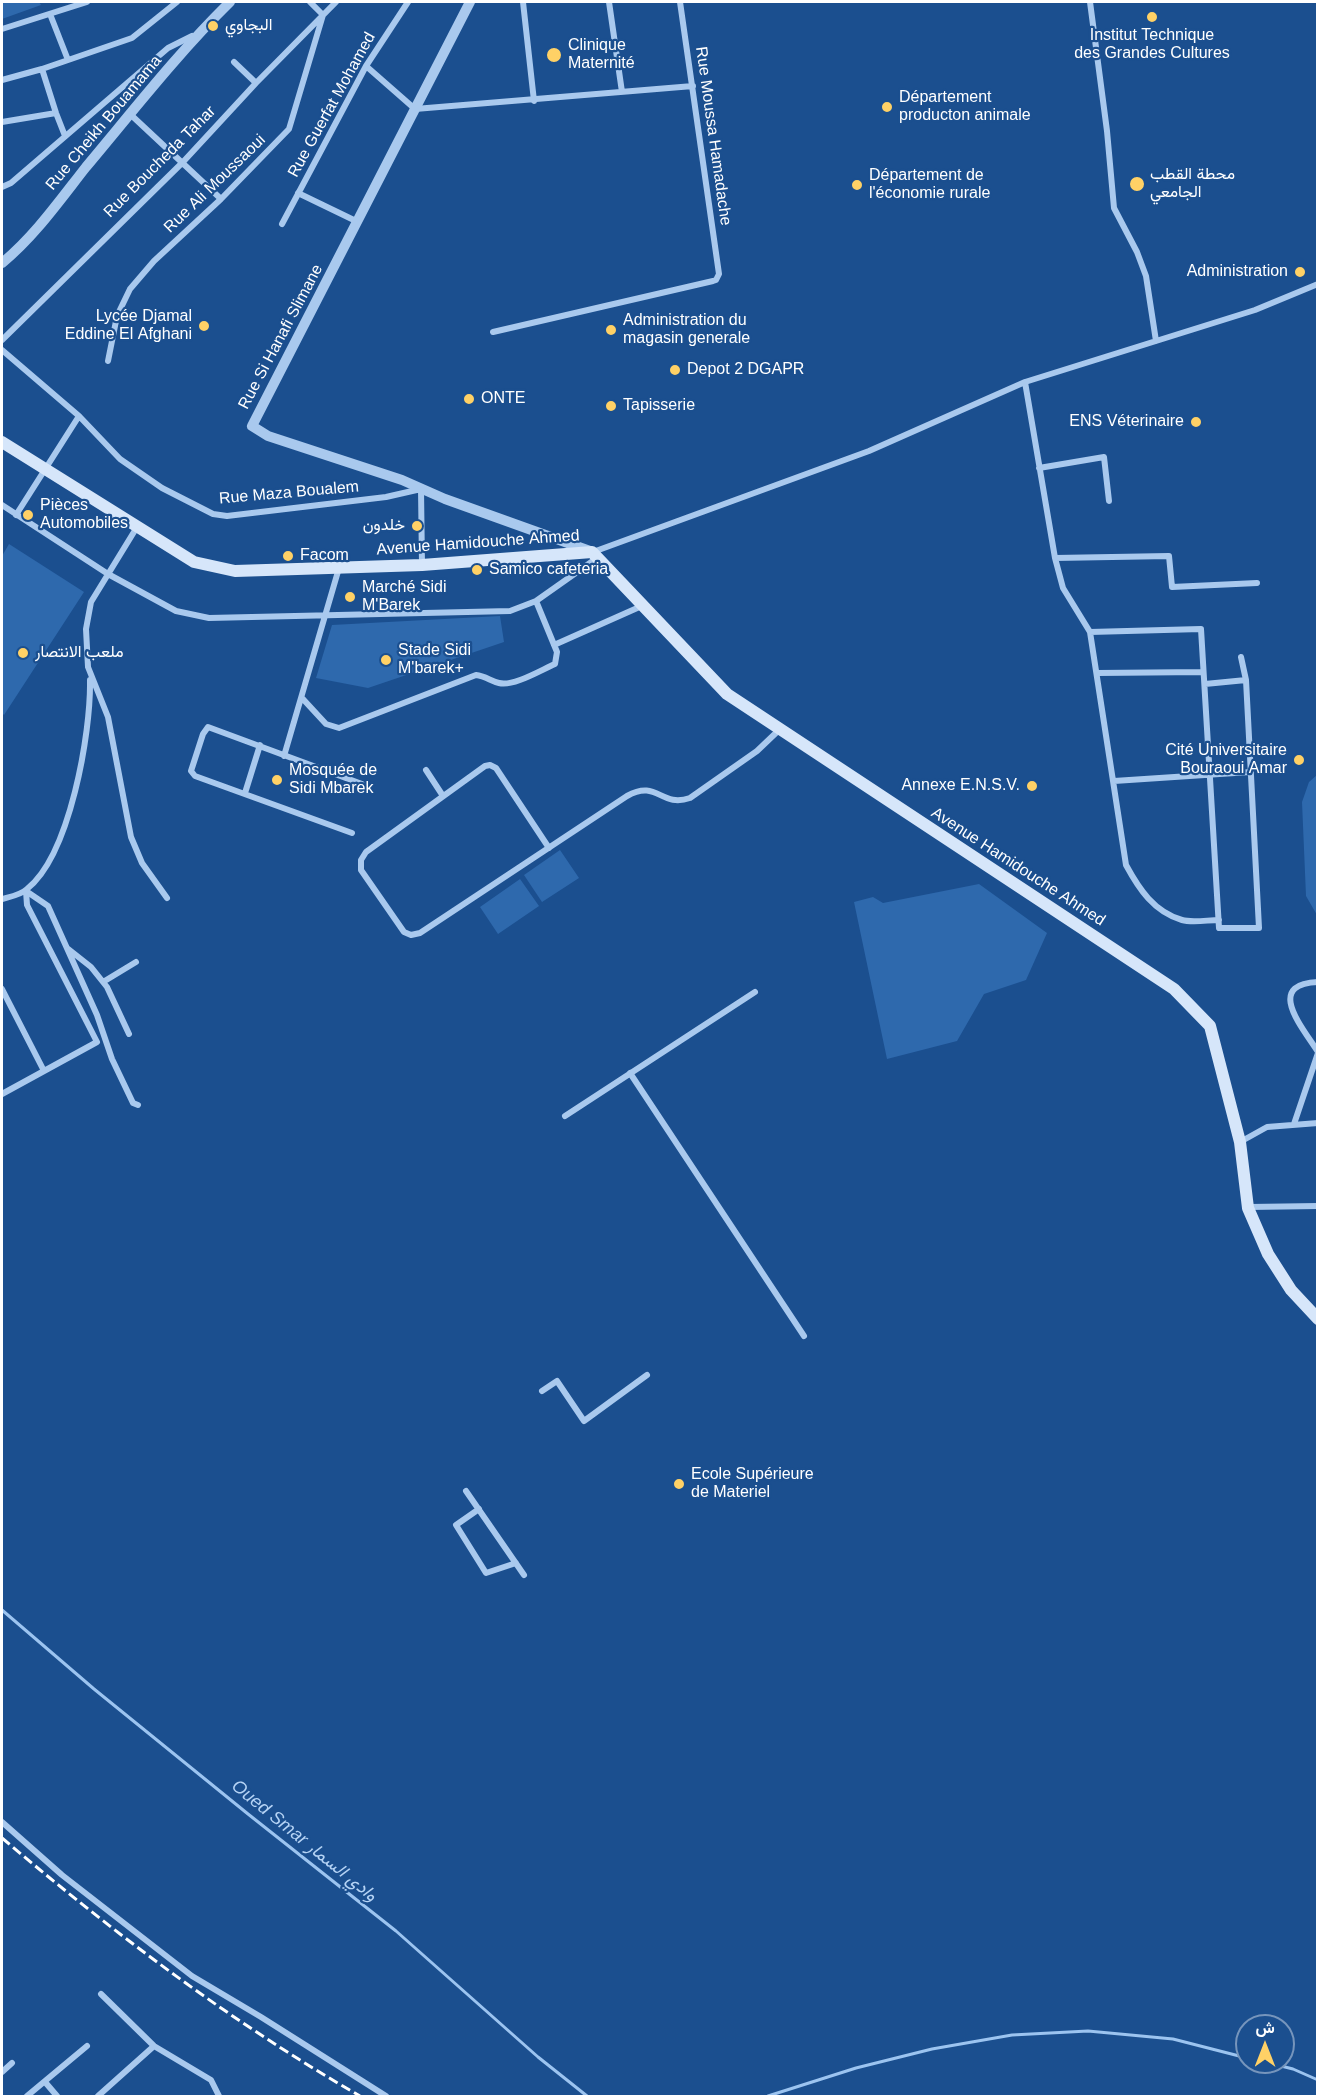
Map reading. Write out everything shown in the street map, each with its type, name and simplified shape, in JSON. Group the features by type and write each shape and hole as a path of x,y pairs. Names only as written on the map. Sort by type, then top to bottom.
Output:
{"main road":[{"name":"Avenue Hamidouche Ahmed","path":"2,442 194,562 235,571 422,565 595,555 727,694 1174,989 1210,1026 1240,1142 1248,1208 1268,1254 1292,1290 1317,1319"}],"street":[{"path":"2,29 87,2"},
{"path":"2,80 42,69 132,38 177,2"},
{"name":"Rue Cheikh Bouamama","path":"2,263 13,254 198,33 230,2"},
{"path":"310,2 323,15"},
{"name":"Rue Boucheda Tahar","path":"2,340 183,162 256,83 336,2"},
{"name":"Rue Guerfat Mohamed","path":"282,224 366,66 408,2"},
{"name":"Rue Si Hanafi Slimane","path":"470,2 252,426 268,436 402,480 595,555"},
{"path":"524,2 534,100"},
{"path":"609,2 622,93"},
{"name":"Rue Moussa Hamadache","path":"493,333 716,280 719,274 680,2"},
{"path":"1090,2 1107,130 1113,201 1119,220 1146,276 1156,341"},
{"path":"50,14 68,60"},
{"name":"Rue Ali Moussaoui","path":"108,361 117,316 130,289 154,261 221,199 289,129 323,15"},
{"path":"2,187 11,183 168,48 198,33"},
{"path":"234,62 256,83"},
{"path":"366,66 415,109 693,86"},
{"path":"42,69 65,136"},
{"path":"2,122 56,113"},
{"path":"130,114 221,199"},
{"path":"298,193 358,222"},
{"path":"2,250 13,254"},
{"path":"2,505 108,574 176,611 209,618 510,611 536,602 595,555 869,451 1024,382 1255,310 1317,284"},
{"name":"Rue Maza Boualem","path":"2,350 79,416 120,459 162,488 213,514 227,516 374,499 421,489"},
{"path":"1024,382 1063,588 1090,632 1126,865 1139,889 1156,906 1182,920 1219,920"},
{"path":"16,515 79,416"},
{"path":"1039,468 1104,457 1109,501"},
{"path":"421,489 422,565"},
{"path":"2,899 26,891 45,870 66,822 86,739 91,705 86,629 91,602 137,527"},
{"path":"1056,558 1169,556 1172,587 1257,583"},
{"path":"284,756 339,568"},
{"path":"302,698 326,724 339,728 476,675 488,676 499,683 510,683 555,664 557,652 536,602"},
{"path":"554,645 644,605"},
{"path":"1090,632 1201,629 1219,928 1259,928 1246,680 1241,657"},
{"path":"1097,673 1203,672"},
{"path":"90,676 108,717 131,837 142,863 167,898"},
{"path":"1204,684 1246,680"},
{"path":"352,833 245,792 195,776 190,771 203,734 208,727 362,784"},
{"path":"549,848 496,768 490,765 485,766 366,852 361,860 361,870 404,932 411,935 420,933 549,848 627,795 639,789 654,791 669,800 680,801 690,798 757,751 779,730"},
{"path":"245,792 260,745"},
{"path":"426,770 443,796"},
{"path":"1114,781 1250,772"},
{"path":"26,891 48,906 97,1015 112,1059 133,1103 138,1106"},
{"path":"2,1094 97,1042 27,905 26,891"},
{"path":"66,947 91,967 103,982 129,1034"},
{"path":"103,982 136,962"},
{"path":"1294,1124 1317,1052 1295,1016 1289,1001 1292,990 1298,985 1317,982"},
{"path":"2,989 44,1071"},
{"path":"565,1116 756,992"},
{"path":"630,1073 804,1336"},
{"path":"1240,1142 1267,1127 1317,1123"},
{"path":"1248,1208 1317,1206"},
{"path":"542,1391 557,1381 584,1421 647,1375"},
{"path":"466,1491 524,1575"},
{"path":"479,1509 456,1525 486,1572 516,1563"},
{"path":"2,1822 62,1875 192,1976 387,2097"},
{"path":"101,1994 154,2046 206,2076 219,2097"},
{"path":"27,2097 87,2046"},
{"path":"98,2097 154,2046"},
{"path":"2,2072 12,2063"},
{"path":"45,2082 57,2097"}],"shaded area":[{"path":"2,2 39,2 41,5 2,19"},
{"name":"ملعب الانتصار","path":"9,544 84,592 4,715 2,713 2,556"},
{"name":"Stade Sidi M'barek+","path":"500,616 504,642 368,688 316,678 332,625"},
{"path":"1317,775 1317,915 1306,896 1302,802 1309,782"},
{"path":"560,850 579,878 542,902 524,875"},
{"path":"520,879 539,906 498,934 480,907"},
{"path":"979,884 1047,933 1026,980 984,994 957,1041 887,1059 854,902 873,897 883,903"}],"waterway":[{"name":"Oued Smar وادي السمار","path":"2,1610 94,1689 396,1931 538,2057 587,2096"},
{"name":"Oued Smar وادي السمار","path":"768,2096 856,2068 932,2049 1012,2035 1088,2031 1173,2039 1235,2055"},
{"name":"Oued Smar وادي السمار","path":"1295,2070 1318,2080"}],"railway":[{"path":"2,1838 87,1908 175,1975 266,2038 360,2096"}],"place":[{"name":"Institut Technique des Grandes Cultures","path":"1152,17"},
{"name":"البجاوي","path":"213,26"},
{"name":"Clinique Maternité","path":"554,55"},
{"name":"Département producton animale","path":"887,107"},
{"name":"محطة القطب الجامعي","path":"1137,184"},
{"name":"Département de l'économie rurale","path":"857,185"},
{"name":"Administration","path":"1300,272"},
{"name":"Lycée Djamal Eddine El Afghani","path":"204,326"},
{"name":"Administration du magasin generale","path":"611,330"},
{"name":"Depot 2 DGAPR","path":"675,370"},
{"name":"ONTE","path":"469,399"},
{"name":"Tapisserie","path":"611,406"},
{"name":"ENS Véterinaire","path":"1196,422"},
{"name":"Pièces Automobiles","path":"28,515"},
{"name":"خلدون","path":"417,526"},
{"name":"Facom","path":"288,556"},
{"name":"Samico cafeteria","path":"477,570"},
{"name":"Marché Sidi M'Barek","path":"350,597"},
{"name":"ملعب الانتصار","path":"23,653"},
{"name":"Stade Sidi M'barek+","path":"386,660"},
{"name":"Cité Universitaire Bouraoui Amar","path":"1299,760"},
{"name":"Mosquée de Sidi Mbarek","path":"277,780"},
{"name":"Annexe E.N.S.V.","path":"1032,786"},
{"name":"Ecole Supérieure de Materiel","path":"679,1484"}]}
